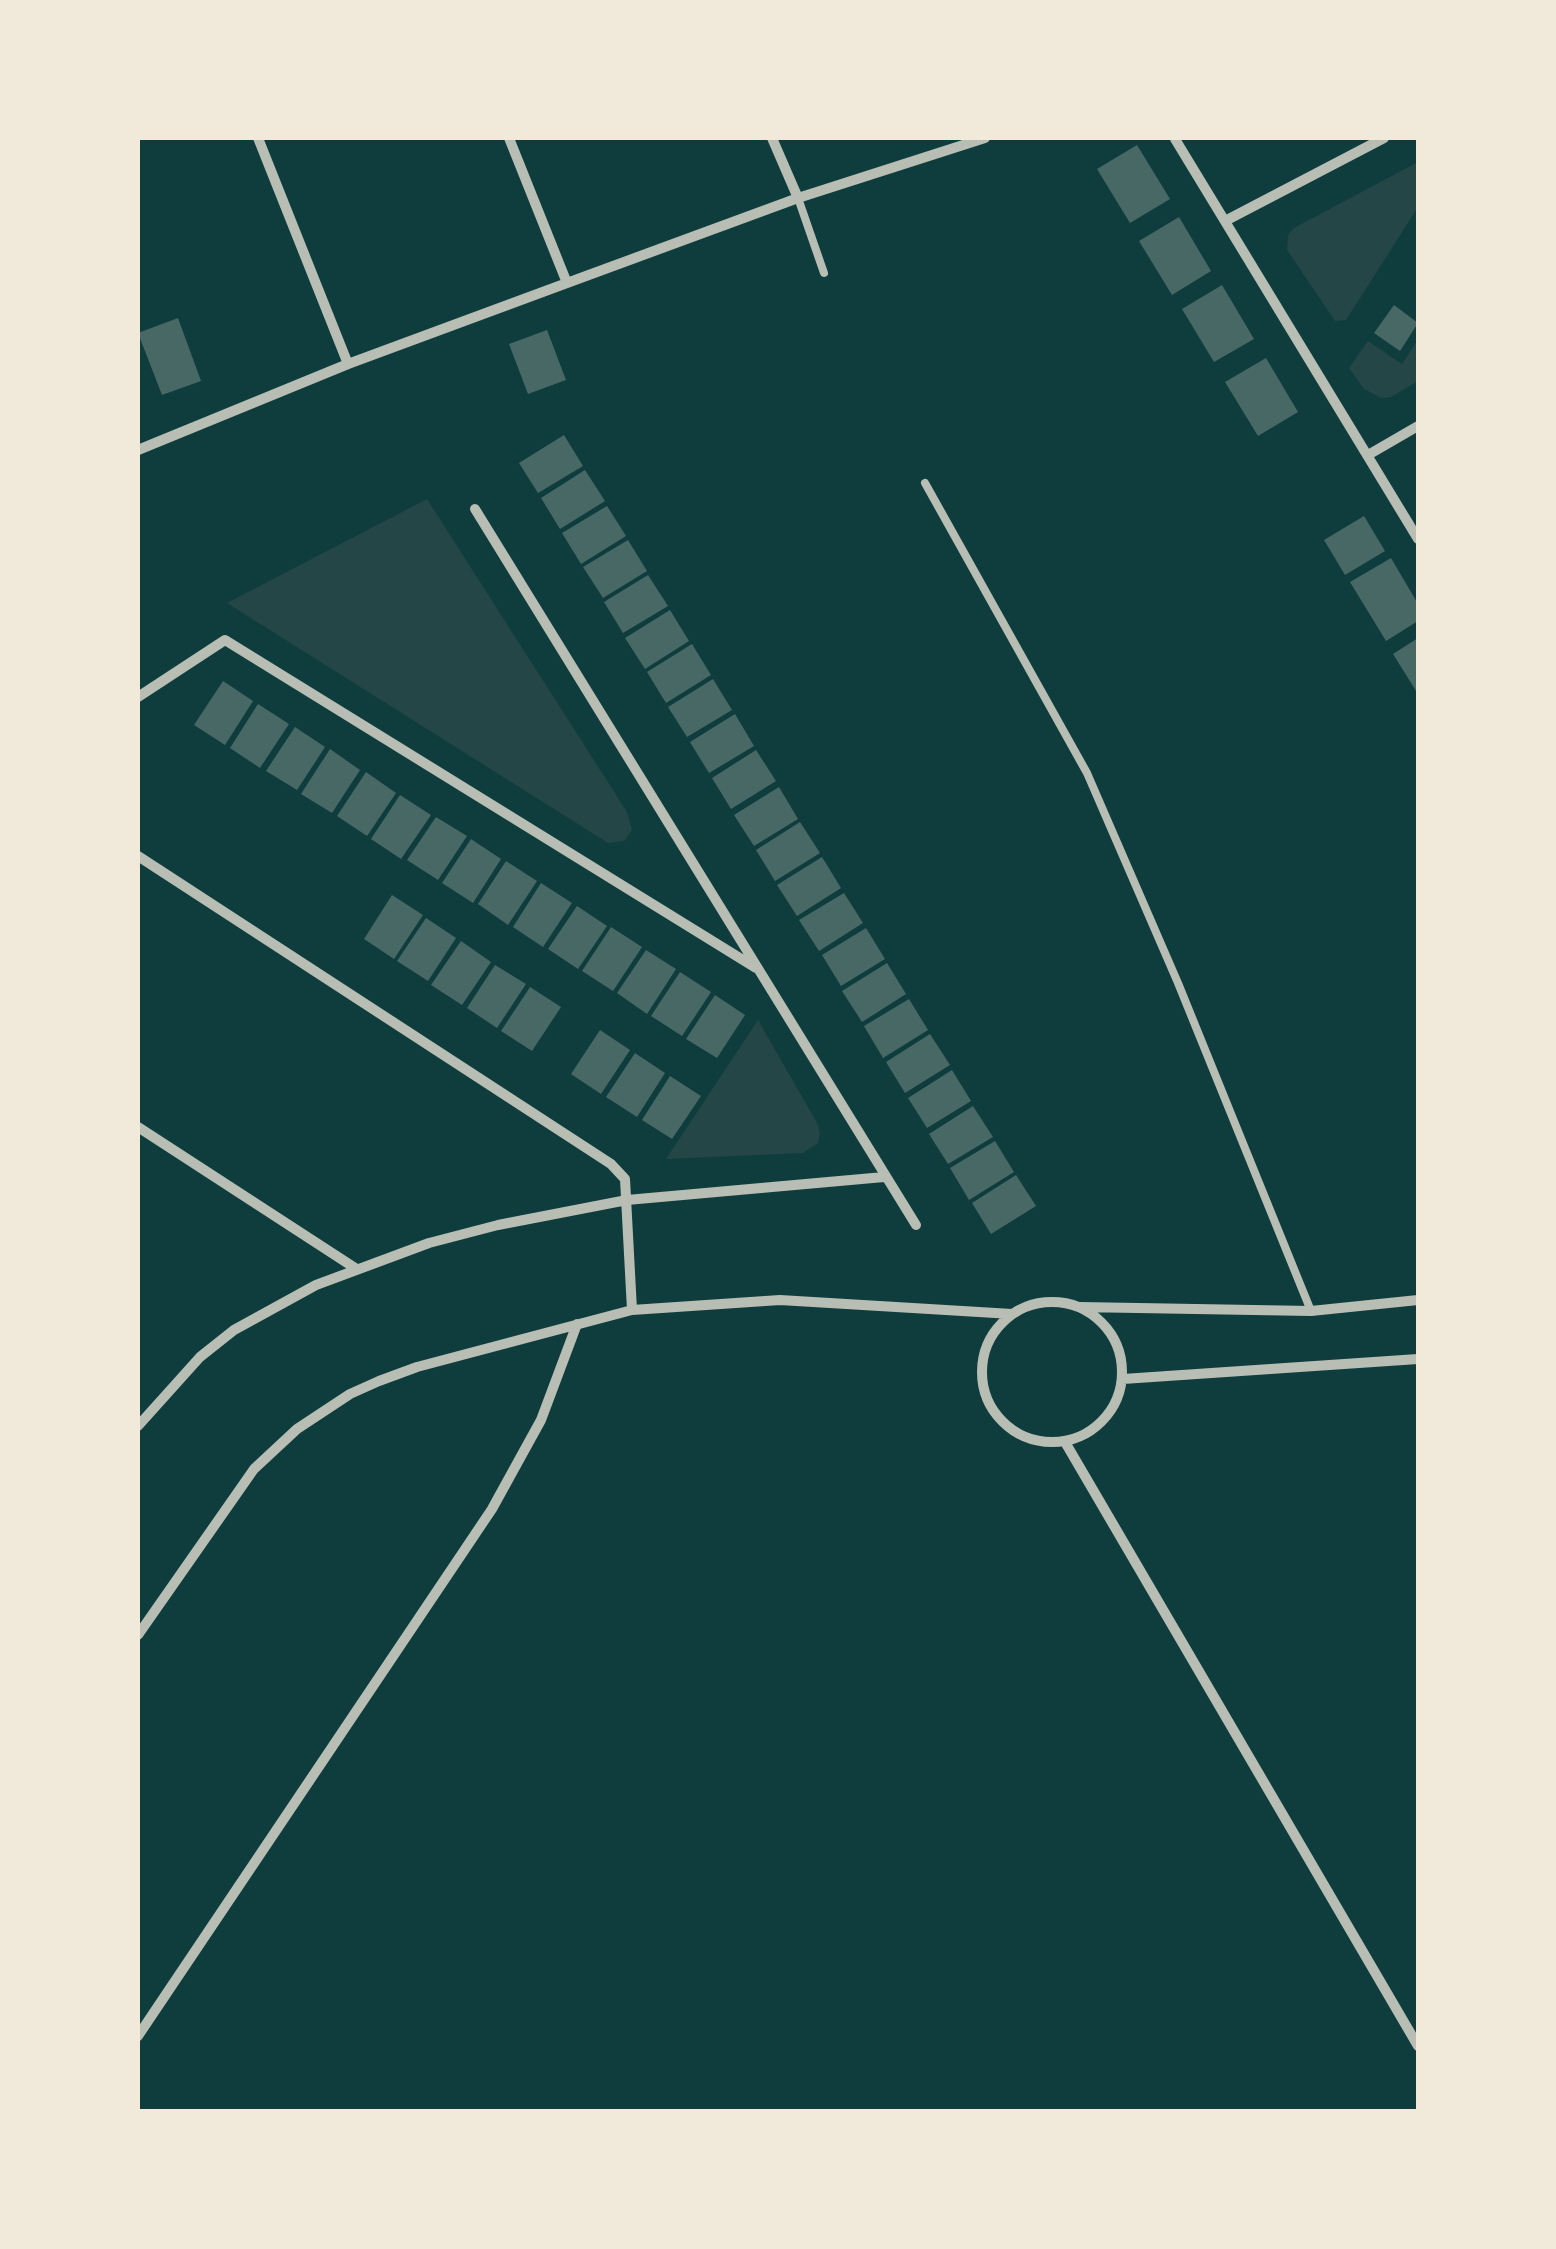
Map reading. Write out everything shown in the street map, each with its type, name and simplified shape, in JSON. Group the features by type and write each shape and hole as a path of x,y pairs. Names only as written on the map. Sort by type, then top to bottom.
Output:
{"street":[{"path":"258,138 348,364"},
{"path":"509,138 568,283"},
{"path":"772,138 798,198"},
{"path":"138,450 348,364 798,198 985,138"},
{"path":"1225,222 1384,138"},
{"path":"1175,139 1418,539"},
{"path":"1368,455 1418,426"},
{"path":"476,509 916,1226"},
{"path":"138,697 225,640 761,972"},
{"path":"138,856 610,1164 625,1179 632,1310"},
{"path":"138,1128 355,1268"},
{"path":"138,1426 200,1357 234,1330 289,1298 355,1268 429,1243 627,1200 884,1177"},
{"path":"138,1634 254,1469 296,1429 350,1394 417,1367 632,1310 780,1300 1012,1314"},
{"path":"1078,1307 1098,1319 1121,1356 1123,1379 1117,1401 1105,1420 1087,1434 1066,1442 1043,1442 1020,1435 1001,1420 988,1400 982,1376 984,1353 995,1331 1012,1314 1034,1304 1311,1311 1418,1300"},
{"path":"138,2036 492,1509 541,1420 577,1324"},
{"path":"1123,1379 1418,1358"},
{"path":"138,1400 151,1409"},
{"path":"1066,1442 1418,2046"}],"lane":[{"path":"798,198 824,273"},
{"path":"925,483 1087,773 1178,983 1311,1311"}],"shaded area":[{"path":"1418,162 1418,207 1346,320 1335,321 1287,250 1288,235 1294,228"},
{"path":"1418,340 1418,381 1391,397 1382,398 1364,389 1349,368 1368,341 1402,364"},
{"path":"427,499 627,812 632,830 624,841 608,843 227,603"},
{"path":"758,1020 817,1123 818,1143 803,1153 666,1159"}],"building":[{"path":"1137,145 1170,199 1130,223 1097,169"},
{"path":"1179,217 1211,271 1172,295 1139,241"},
{"path":"1222,285 1254,339 1214,362 1182,309"},
{"path":"1394,305 1418,323 1400,351 1374,333"},
{"path":"178,318 201,381 162,395 138,333"},
{"path":"547,330 566,380 528,394 509,344"},
{"path":"1266,358 1298,412 1258,436 1225,382"},
{"path":"564,435 583,466 538,493 519,463"},
{"path":"585,470 605,501 560,529 541,498"},
{"path":"607,506 626,536 581,564 562,533"},
{"path":"1364,516 1385,551 1345,575 1324,540"},
{"path":"628,540 647,571 603,598 583,567"},
{"path":"1391,558 1418,604 1418,621 1386,641 1350,582"},
{"path":"648,575 668,606 623,633 604,602"},
{"path":"670,610 689,641 645,669 625,638"},
{"path":"1418,638 1418,694 1393,654"},
{"path":"692,644 711,675 666,703 647,672"},
{"path":"713,679 732,710 687,737 668,707"},
{"path":"223,681 253,701 225,745 194,725"},
{"path":"258,704 289,724 260,768 230,748"},
{"path":"735,714 754,746 709,773 690,742"},
{"path":"295,727 325,747 297,790 266,771"},
{"path":"330,749 360,770 332,813 301,794"},
{"path":"756,750 776,781 731,809 712,778"},
{"path":"366,772 396,793 367,836 337,816"},
{"path":"779,787 798,819 754,846 734,815"},
{"path":"400,795 431,815 401,859 371,839"},
{"path":"436,817 467,836 438,880 407,860"},
{"path":"800,822 820,853 775,881 756,850"},
{"path":"471,839 501,859 473,903 442,883"},
{"path":"822,857 841,888 797,916 777,885"},
{"path":"506,861 537,881 508,925 478,904"},
{"path":"541,883 572,903 543,947 513,927"},
{"path":"844,893 863,923 819,951 799,920"},
{"path":"392,895 423,915 394,959 364,939"},
{"path":"577,906 607,926 578,969 548,949"},
{"path":"426,918 456,938 428,981 397,961"},
{"path":"611,927 642,947 613,991 582,971"},
{"path":"866,928 885,959 841,986 822,955"},
{"path":"461,941 491,962 462,1005 431,985"},
{"path":"646,950 676,969 647,1014 617,993"},
{"path":"887,963 906,994 862,1022 842,991"},
{"path":"495,965 526,984 497,1028 467,1008"},
{"path":"680,972 711,992 682,1036 651,1016"},
{"path":"530,987 561,1007 532,1051 501,1031"},
{"path":"715,995 745,1015 717,1058 686,1039"},
{"path":"909,999 928,1030 883,1058 864,1026"},
{"path":"600,1030 630,1050 601,1094 571,1074"},
{"path":"930,1034 950,1065 905,1093 886,1062"},
{"path":"635,1053 665,1073 637,1117 606,1097"},
{"path":"952,1070 971,1101 927,1128 908,1098"},
{"path":"670,1076 701,1096 672,1139 642,1120"},
{"path":"973,1106 993,1137 948,1164 929,1134"},
{"path":"995,1141 1014,1172 969,1200 950,1168"},
{"path":"1016,1175 1036,1206 991,1234 972,1203"}]}
